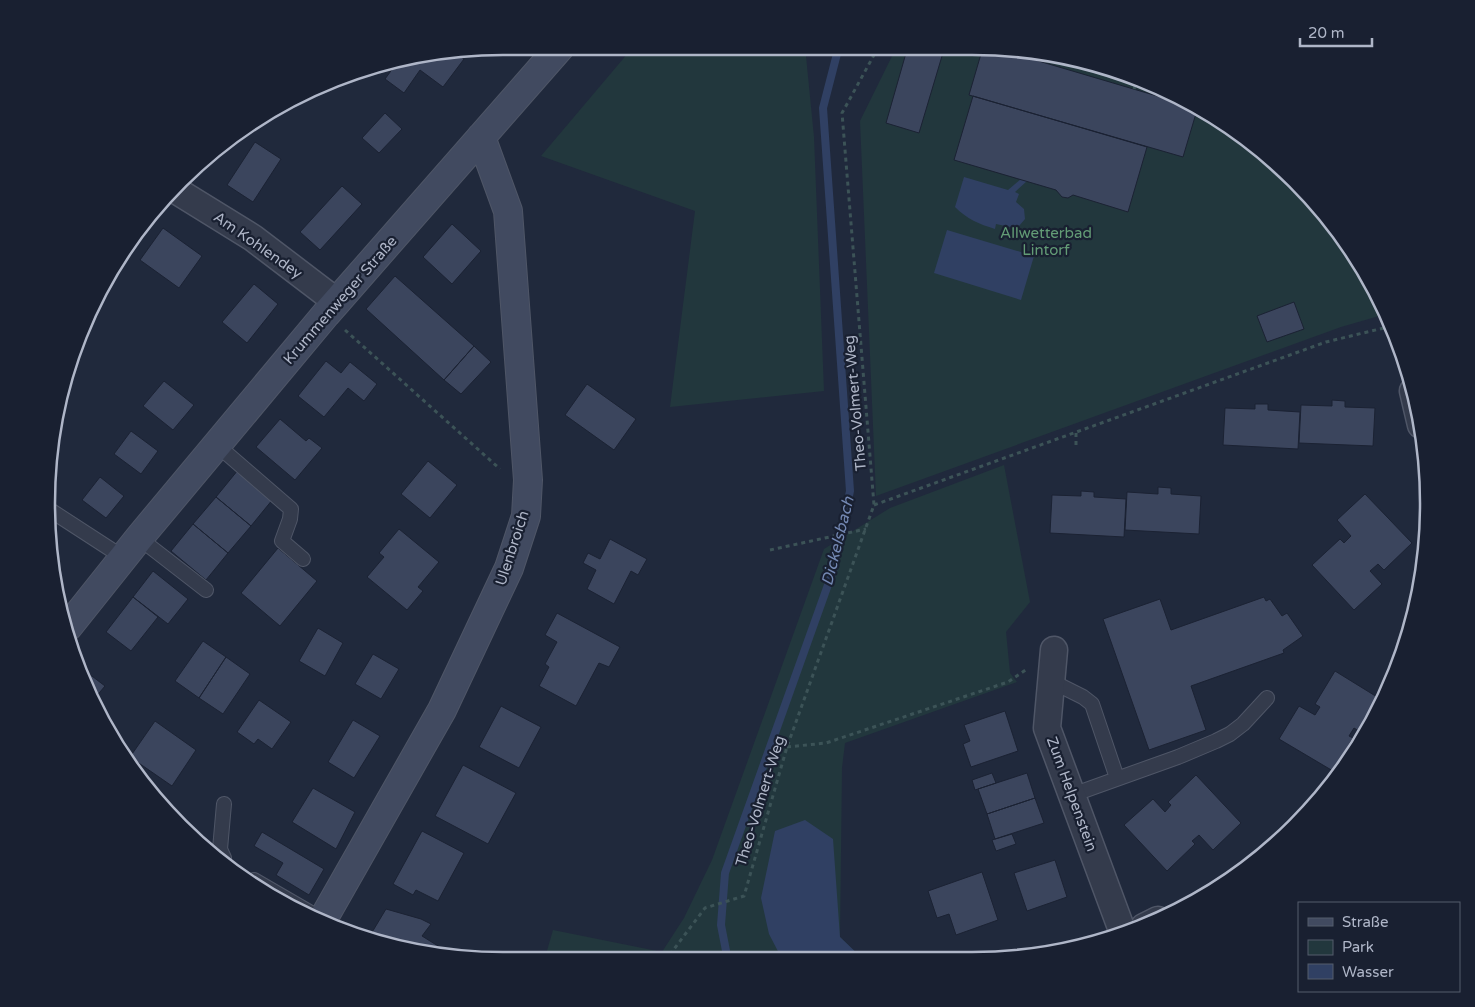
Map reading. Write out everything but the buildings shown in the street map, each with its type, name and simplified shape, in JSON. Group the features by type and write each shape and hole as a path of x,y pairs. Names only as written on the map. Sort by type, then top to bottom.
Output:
{"main road":[{"name":"Krummenweger Straße","path":"71,623 331,308 553,55"},
{"name":"Ulenbroich","path":"326,915 442,710 509,568 526,516 528,480 508,211 481,137"}],"street":[{"name":"Am Kohlendey","path":"180,193 253,238 331,308"},
{"name":"Zum Helpenstein","path":"1054,650 1047,728 1121,926"}],"lane":[{"path":"217,445 291,509 289,525 282,541 303,559"},
{"path":"55,512 132,548 206,590"},
{"path":"1051,681 1083,697 1092,704 1117,778"},
{"path":"1072,795 1185,754 1230,734 1243,724 1267,698"},
{"path":"221,852 224,804"}],"path":[{"name":"Theo-Volmert-Weg","path":"672,952 705,908 744,896 787,747 874,505 842,113 874,55"},
{"path":"331,308 502,471 528,480"},
{"path":"874,505 1326,342 1384,328"},
{"path":"1076,432 1076,445"},
{"path":"770,550 866,529"},
{"path":"787,747 826,744 1008,682 1054,650"}],"green space":[{"path":"626,55 806,55 814,137 824,391 670,407 695,211 541,156"},
{"name":"Allwetterbad Lintorf","path":"893,55 972,55 1030,59 1088,70 1143,89 1196,115 1221,131 1245,148 1289,186 1327,230 1344,254 1360,279 1379,316 1341,327 876,496 860,121"},
{"path":"1004,465 1030,602 1006,632 1010,673 1017,682 845,743 842,768 840,937 856,952 662,952 684,918 712,860 824,549 890,508"},
{"path":"553,930 662,952 547,952"}],"water":[{"path":"964,177 1008,190 1021,179 1027,181 1015,192 1019,194 1016,202 1024,209 1025,219 1015,228 996,224 995,229 978,223 964,215 955,207"},
{"path":"947,230 1034,256 1021,300 934,273"},
{"path":"805,820 833,839 840,937 856,952 778,952 769,934 761,898 775,831"}],"waterway":[{"name":"Dickelsbach","path":"726,952 721,925 725,873 834,568 850,491 823,108 837,55"}]}
